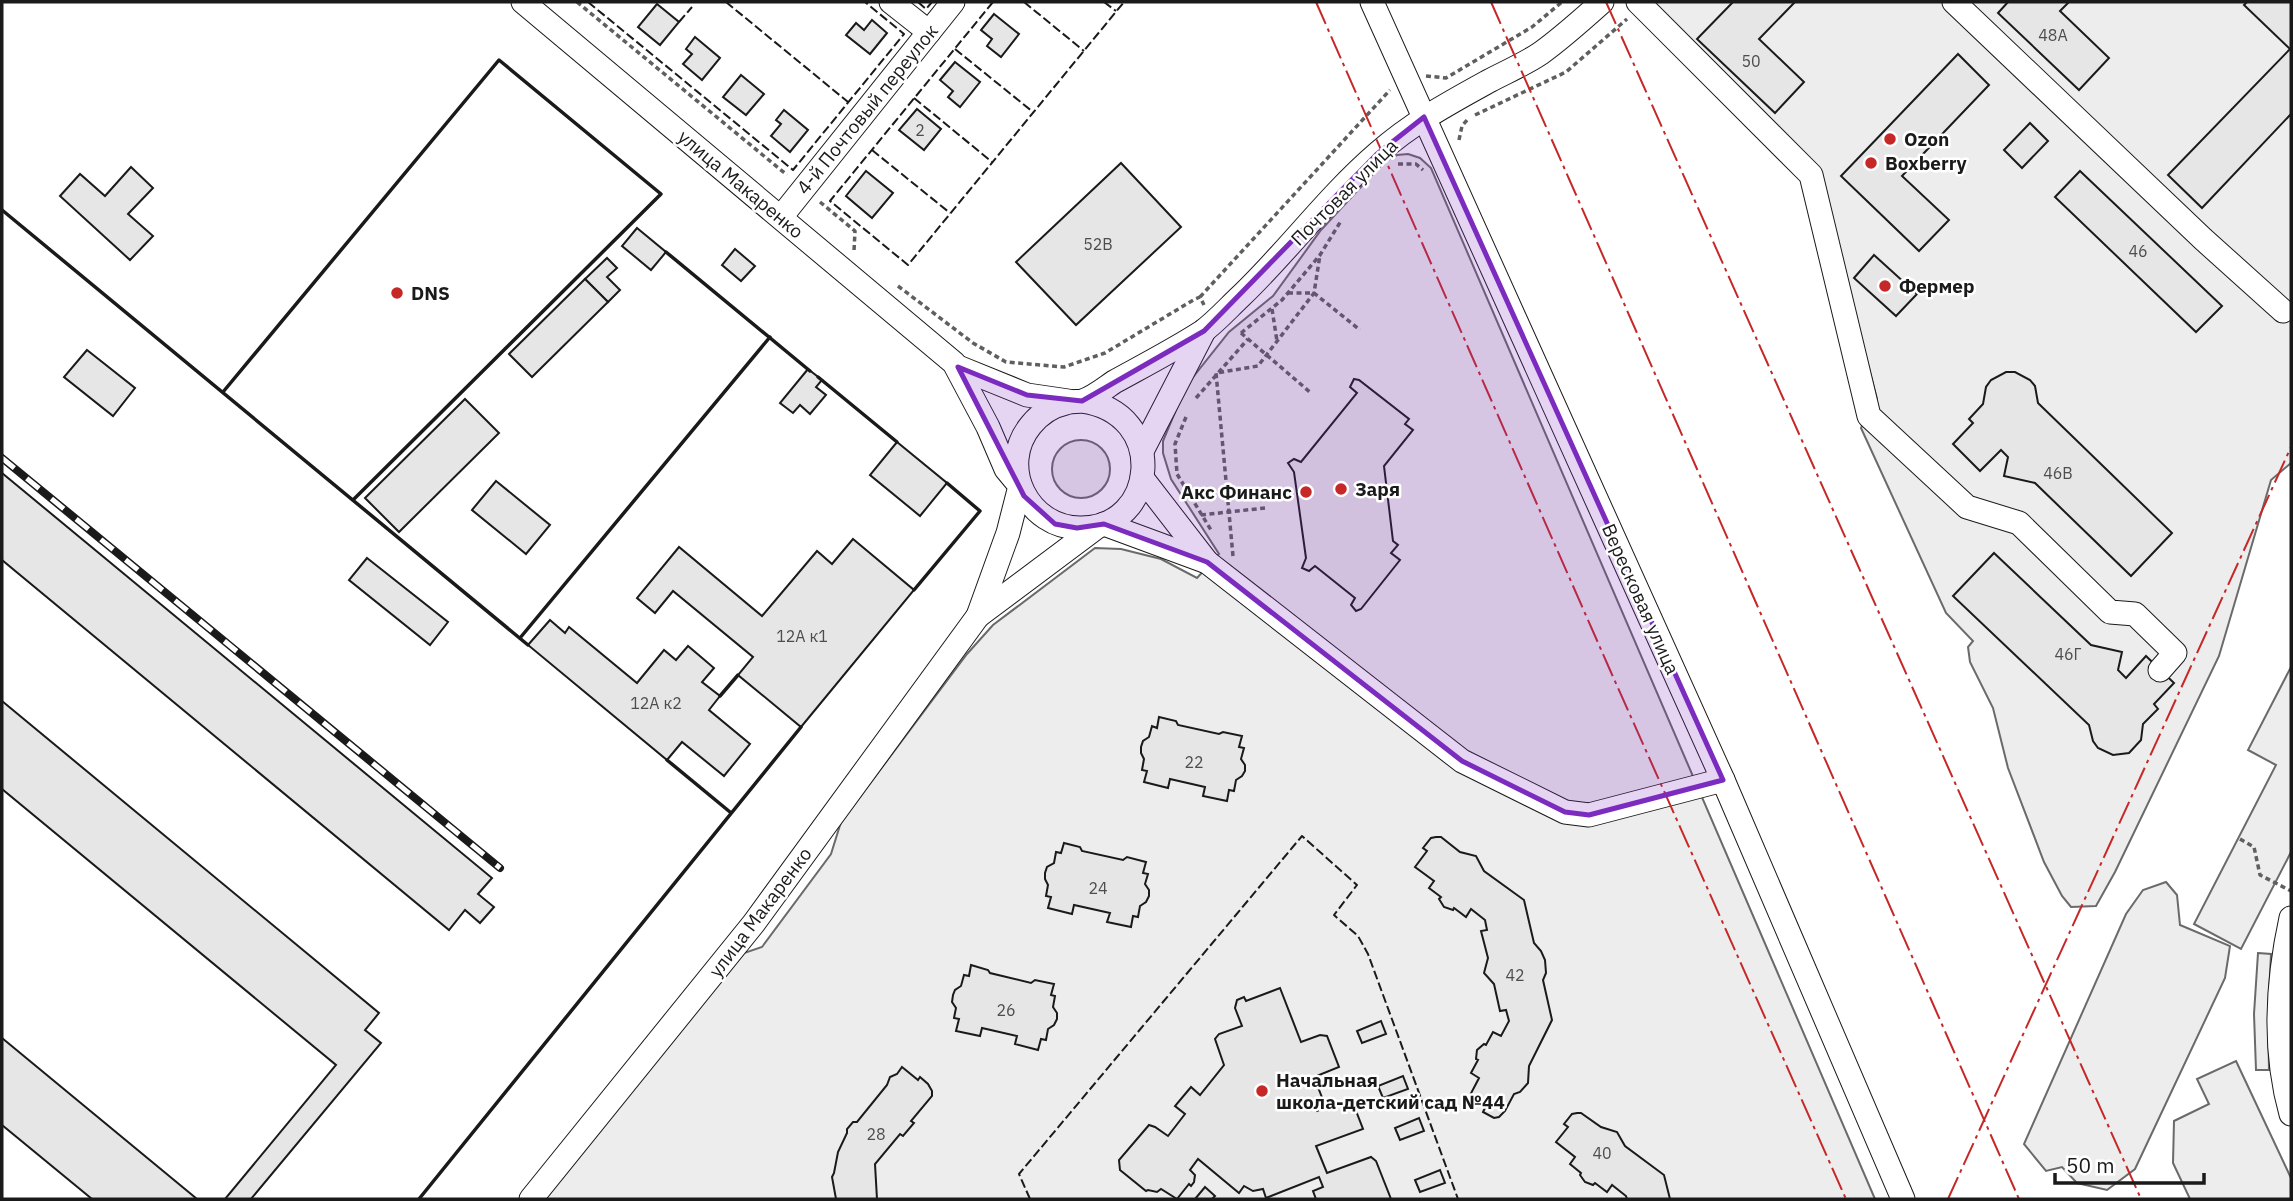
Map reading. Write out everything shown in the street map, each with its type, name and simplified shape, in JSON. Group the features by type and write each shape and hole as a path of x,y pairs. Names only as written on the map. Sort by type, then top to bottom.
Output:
{"street":[{"name":"улица Макаренко","path":"523,2 958,368 1027,395 1079,401"},
{"path":"891,2 929,32"},
{"name":"4-й Почтовый переулок","path":"781,217 953,2"},
{"name":"Вересковая улица","path":"1372,2 1723,780 1903,1199"},
{"path":"1954,2 2203,239 2283,311"},
{"name":"Почтовая улица","path":"1079,401 1205,320 1266,271 1312,219 1377,154 1424,117 1540,54 1595,4"},
{"path":"1640,4 1811,176 1869,416 1967,507 2019,523 2110,612 2135,614 2175,653 2160,670"},
{"name":"Почтовая улица","path":"1142,451 1205,320"},
{"name":"улица Макаренко","path":"531,1199 754,923 978,616 1008,533 1020,486 1006,469 958,368"},
{"path":"1100,526 1119,515 1132,502 1142,478 1142,451 1135,433 1121,416 1103,406 1079,401 1064,403 1036,418 1023,435 1017,456 1020,486 1037,512 1055,524 1077,528 1100,526 1217,556"},
{"path":"1142,478 1217,556 1462,761 1565,812 1589,815 1723,780"},
{"name":"улица Макаренко","path":"978,616 1100,526"},
{"path":"2291,921 2284,952 2277,1018 2286,1096 2291,1114"}],"path":[{"path":"577,2 855,231 854,251 863,259"},
{"path":"1418,78 1446,78 1532,27 1562,2"},
{"path":"1461,148 1458,137 1468,118 1566,72 1640,4"},
{"path":"892,281 973,343 1006,362 1064,367 1105,353 1199,297 1388,91 1396,87"},
{"path":"1354,131 1359,136"},
{"path":"1390,168 1400,163 1416,164 1432,176"},
{"path":"1241,332 1288,293 1320,254 1342,220"},
{"path":"1216,373 1258,366 1314,293 1320,254"},
{"path":"1288,293 1314,293 1360,330"},
{"path":"1199,297 1205,320"},
{"path":"1272,309 1277,342"},
{"path":"1234,328 1311,393"},
{"path":"1195,399 1248,339"},
{"path":"1216,373 1233,559 1217,556"},
{"path":"1189,408 1175,444 1177,474 1215,535"},
{"path":"1202,515 1265,508"},
{"path":"2240,839 2254,847 2260,875 2291,891"}],"highlighted area":[{"path":"1424,117 1723,780 1589,815 1565,812 1462,761 1207,562 1104,524 1077,528 1055,524 1024,496 958,367 1027,395 1082,401 1204,331 1377,154"}],"shaded area":[{"path":"1646,2 2291,2 2291,463 2271,480 2219,656 2096,906 2071,907 2044,862 2008,768 1993,708 1970,662 1968,647 1973,641 1946,613 1861,428 1877,399 1817,172"},
{"path":"1408,154 1420,158 1431,168 1875,1199 543,1199 744,953 762,947 831,854 841,822 967,654 993,625 1095,548 1121,549 1161,559 1197,578 1219,554 1171,479 1163,453 1163,441 1186,386 1229,332 1273,296 1321,230 1384,162 1397,155"},
{"path":"1075,440 1087,440 1102,448 1110,463 1110,475 1102,490 1087,498 1075,498 1060,490 1052,475 1052,463 1060,448"},
{"path":"2291,667 2291,852 2241,949 2194,924 2276,765 2248,750"},
{"path":"2166,882 2177,895 2180,925 2230,946 2225,978 2135,1169 2107,1190 2077,1183 2062,1167 2046,1171 2024,1144 2126,914 2143,890"},
{"path":"2258,953 2271,954 2269,1070 2256,1070 2254,1014"},
{"path":"2236,1061 2291,1178 2291,1199 2190,1199 2173,1163 2174,1121 2209,1104 2197,1079"}],"building":[{"path":"1733,2 1795,2 1759,39 1804,82 1775,113 1697,39"},
{"path":"2008,2 2069,2 2060,11 2109,58 2079,90 1998,13"},
{"path":"2247,2 2291,2 2291,114 2202,208 2168,175 2290,49 2244,5"},
{"path":"657,4 679,22 660,45 638,27"},
{"path":"994,14 1019,34 1001,57 987,46 992,39 981,30"},
{"path":"872,20 887,33 870,54 846,35 856,23 864,30"},
{"path":"695,37 720,58 702,80 683,64 692,54 686,49"},
{"path":"1958,54 1989,85 1902,176 1949,220 1919,251 1841,176"},
{"path":"955,62 980,82 960,107 948,97 953,91 940,80"},
{"path":"741,75 764,94 746,115 723,97"},
{"path":"917,109 941,129 924,150 899,130"},
{"path":"784,110 808,130 790,152 771,136 781,124 776,120"},
{"path":"2030,123 2048,141 2022,168 2004,150"},
{"path":"1121,163 1181,227 1076,325 1016,262"},
{"path":"131,167 153,188 128,214 153,236 130,260 60,196 80,174 105,196"},
{"path":"866,171 893,193 872,218 846,196"},
{"path":"2080,171 2222,306 2196,332 2055,197"},
{"path":"637,228 666,252 651,270 622,246"},
{"path":"735,249 755,266 741,281 722,265"},
{"name":"Фермер","path":"1874,255 1917,294 1896,316 1854,278"},
{"path":"607,258 617,268 607,277 620,290 608,302 585,279"},
{"path":"585,279 608,302 532,377 509,354"},
{"path":"87,350 135,388 113,416 64,377"},
{"path":"808,369 822,380 816,387 826,395 810,414 800,405 793,413 780,403"},
{"path":"2006,372 2015,372 2030,380 2035,386 2038,403 2172,533 2131,576 2035,483 2004,476 2008,457 2001,450 1980,471 1953,444 1973,423 1969,419 1983,404 1986,387 1991,380"},
{"name":"Заря","path":"1354,379 1359,380 1409,419 1405,424 1413,430 1384,466 1393,541 1398,545 1391,553 1400,560 1361,609 1356,611 1351,605 1355,598 1315,566 1309,571 1302,568 1306,558 1294,472 1288,463 1294,459 1301,462 1357,393 1350,387"},
{"path":"465,399 499,433 399,532 365,498"},
{"path":"897,442 947,483 920,516 870,475"},
{"path":"2,473 492,878 478,894 494,907 480,923 465,910 449,930 2,560"},
{"path":"496,481 550,525 526,554 472,510"},
{"path":"853,539 914,590 801,727 738,675 753,657 673,591 655,613 637,598 679,547 762,616 817,551 832,564"},
{"path":"1994,553 2091,645 2122,652 2118,670 2126,678 2146,656 2174,683 2154,704 2158,709 2143,724 2141,740 2129,753 2113,755 2098,748 2093,741 2089,725 1953,596"},
{"path":"367,558 448,622 430,645 349,580"},
{"path":"550,620 565,633 569,627 637,683 664,650 676,660 688,646 714,668 702,682 720,696 709,710 750,744 724,776 682,742 667,760 528,645"},
{"path":"2,701 379,1013 365,1030 381,1043 251,1199 225,1199 336,1065 2,789"},
{"path":"1159,717 1176,721 1178,725 1242,736 1239,747 1244,748 1241,759 1245,771 1236,780 1234,791 1229,790 1227,801 1203,796 1205,787 1170,779 1168,788 1144,782 1147,771 1142,770 1144,759 1141,747 1143,741 1149,737 1152,726 1157,728"},
{"path":"1441,837 1460,852 1476,856 1484,871 1524,900 1534,943 1545,960 1546,973 1543,980 1552,1020 1529,1066 1528,1083 1520,1092 1514,1094 1505,1111 1494,1118 1483,1112 1485,1108 1468,1099 1479,1078 1471,1073 1478,1060 1477,1050 1486,1045 1493,1032 1501,1036 1509,1021 1506,1010 1500,1011 1494,984 1484,973 1488,958 1481,931 1487,930 1485,920 1471,909 1466,917 1454,908 1444,907 1439,899 1441,897 1429,888 1434,881 1415,867 1427,851 1423,848 1431,838"},
{"path":"1064,843 1080,847 1082,851 1146,862 1143,873 1148,874 1145,884 1149,896 1140,906 1138,917 1133,916 1131,927 1107,922 1110,913 1074,905 1072,914 1048,908 1051,897 1046,896 1048,885 1045,873 1047,867 1054,863 1056,852 1061,853"},
{"path":"971,965 990,973 1031,983 1035,980 1054,984 1051,995 1055,996 1053,1007 1057,1019 1048,1029 1046,1040 1041,1039 1038,1050 1015,1044 1017,1036 982,1028 980,1036 956,1031 959,1019 954,1018 956,1008 952,1002 953,995 961,986 964,975 969,976"},
{"name":"Начальная школа-детский сад №44","path":"1280,988 1301,1042 1320,1035 1327,1036 1339,1067 1314,1077 1323,1100 1315,1104 1317,1111 1351,1098 1363,1129 1316,1146 1327,1173 1371,1157 1376,1161 1391,1199 1316,1199 1313,1191 1323,1187 1319,1177 1266,1198 1263,1189 1253,1191 1244,1186 1239,1193 1198,1159 1190,1170 1195,1175 1194,1182 1191,1186 1189,1184 1177,1199 1161,1189 1157,1192 1146,1191 1120,1170 1119,1160 1149,1125 1168,1136 1185,1114 1175,1106 1191,1087 1200,1095 1224,1065 1215,1039 1219,1034 1242,1026 1235,1008 1237,1000 1244,997 1246,1001"},
{"path":"1381,1021 1386,1034 1362,1043 1357,1031"},
{"path":"2,1038 197,1199 92,1199 2,1125"},
{"path":"902,1067 918,1080 920,1077 928,1084 932,1096 911,1121 914,1123 903,1136 900,1134 875,1164 877,1199 836,1199 832,1177 847,1129 853,1122 857,1122 887,1085 890,1077 897,1074"},
{"path":"1403,1076 1408,1089 1383,1098 1378,1086"},
{"path":"1581,1113 1601,1127 1617,1132 1625,1146 1664,1175 1670,1199 1627,1199 1612,1185 1607,1192 1595,1183 1593,1185 1585,1182 1581,1173 1570,1164 1575,1157 1556,1142 1568,1127 1564,1124 1572,1114"},
{"path":"1419,1118 1424,1131 1400,1140 1395,1128"},
{"path":"1440,1170 1445,1183 1420,1192 1415,1180"},
{"path":"1205,1187 1215,1196 1212,1199 1195,1199"}],"railway":[{"path":"2,458 500,868"}],"fence":[{"path":"588,2 793,170 904,34 865,2"},
{"path":"726,2 848,102"},
{"path":"918,2 926,9 932,2"},
{"path":"993,2 830,201 908,265 1124,2"},
{"path":"1024,2 1084,51"},
{"path":"1104,2 1116,11"},
{"path":"679,22 692,7"},
{"path":"955,49 1033,112"},
{"path":"914,98 992,162"},
{"path":"872,150 950,213"},
{"path":"1030,1199 1019,1174 1302,836 1357,885 1334,915 1358,936 1368,954 1458,1199"}],"wall":[{"path":"223,392 499,60 661,194 353,500"},
{"path":"2,210 528,645"},
{"path":"666,252 810,371"},
{"path":"520,638 770,337"},
{"path":"818,377 897,442"},
{"path":"914,590 980,511 947,483"},
{"path":"720,696 738,675"},
{"path":"419,1199 801,727"},
{"path":"667,760 730,812"}],"power":[{"path":"1316,2 1846,1199"},
{"path":"1491,2 2019,1199"},
{"path":"1606,2 2141,1199"},
{"path":"1948,1199 2291,447"}],"place":[{"name":"Ozon","path":"1890,139"},
{"name":"Boxberry","path":"1871,163"},
{"name":"Фермер","path":"1885,286"},
{"name":"DNS","path":"397,293"},
{"name":"Заря","path":"1341,489"},
{"name":"Акс Финанс","path":"1306,492"},
{"name":"Начальная школа-детский сад №44","path":"1262,1091"}]}
